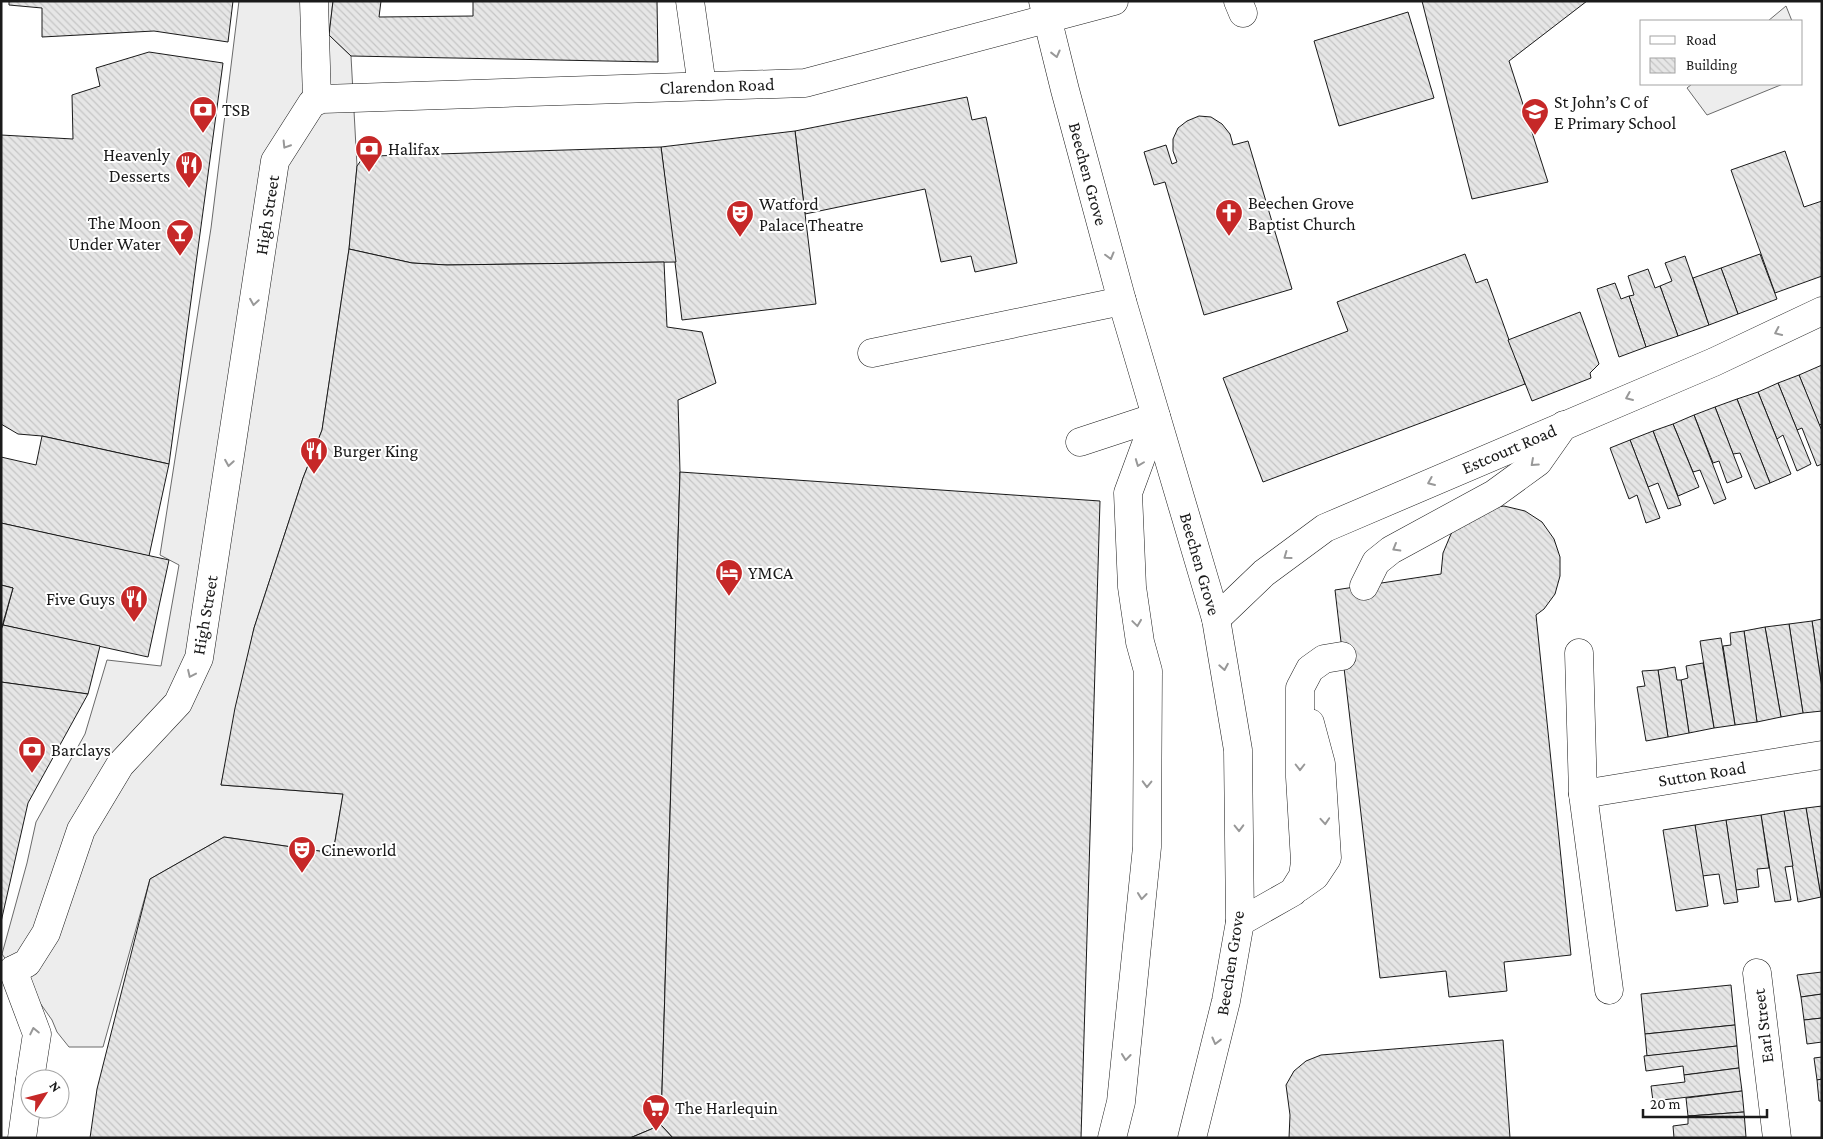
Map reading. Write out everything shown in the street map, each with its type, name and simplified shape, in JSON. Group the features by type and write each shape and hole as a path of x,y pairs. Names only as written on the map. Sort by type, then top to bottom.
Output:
{"street":[{"path":"314,1 314,102"},
{"path":"690,1 702,86"},
{"name":"Clarendon Road","path":"314,102 363,97 805,83 1045,10 1114,1"},
{"name":"Beechen Grove","path":"1045,10 1122,301 1216,619 1238,750 1240,922 1226,1001 1192,1138"},
{"name":"High Street","path":"31,1069 36,1034 7,969 27,963 46,933 81,830 120,765 178,703 199,658 275,161 314,102"},
{"path":"872,353 1122,301"},
{"name":"Estcourt Road","path":"1216,619 1264,573 1325,528 1714,362 1822,311"},
{"path":"1080,442 1156,417"},
{"path":"1112,1138 1122,1102 1146,847 1148,671 1140,642 1132,586 1128,493 1156,417"},
{"path":"1364,586 1376,562 1391,550 1494,494 1538,462 1564,425"},
{"path":"1579,653 1583,794 1609,990"},
{"path":"1240,922 1293,892 1303,876 1305,862 1300,778 1300,688 1310,669 1324,659 1342,656"},
{"name":"Sutton Road","path":"1583,794 1822,754"},
{"name":"Earl Street","path":"1757,973 1777,1138"},
{"name":"High Street","path":"22,1138 25,1119"}],"shaded area":[{"path":"239,1 333,1 329,35 351,56 357,166 349,249 322,430 303,478 254,628 221,785 343,794 333,853 224,837 150,879 103,1047 69,1047 57,1032 52,1020 33,993 18,977 2,954 27,863 36,822 85,734 107,660 161,666 179,565 160,555 211,228"},
{"path":"1786,6 1792,20 1769,20"},
{"path":"1691,85 1781,85 1707,115 1687,88"}],"building":[{"path":"9,1 233,1 228,42 154,31 42,37 42,8 9,5"},
{"path":"333,1 381,1 379,17 473,16 473,1 657,1 658,62 351,56 329,35"},
{"path":"1422,1 1587,1 1509,61 1548,182 1472,199"},
{"path":"1408,12 1434,98 1339,126 1314,41"},
{"path":"149,52 223,63 169,464 42,436 18,434 1,424 1,135 73,139 72,95 100,86 96,68"},
{"path":"967,97 972,120 986,117 1017,263 975,272 971,256 941,262 925,189 805,214 795,131"},
{"name":"Beechen Grove Baptist Church","path":"1199,116 1211,117 1222,124 1230,134 1233,145 1248,141 1292,289 1204,315 1165,182 1154,185 1144,152 1166,145 1172,164 1177,162 1173,151 1173,139 1178,128 1187,121"},
{"name":"Watford Palace Theatre","path":"795,131 816,304 682,320 661,147"},
{"path":"661,147 676,262 447,265 412,263 349,249 357,166 362,159 374,156"},
{"path":"1785,151 1804,207 1822,201 1822,276 1775,293 1731,170"},
{"path":"349,249 412,263 447,265 664,262 667,327 702,332 716,383 678,400 680,472 661,1125 630,1138 90,1138 97,1089 150,879 224,837 333,853 343,794 221,785 235,708 254,628 303,478 322,430"},
{"path":"1465,254 1476,283 1487,279 1525,384 1263,482 1223,378 1348,331 1337,302"},
{"path":"1760,254 1777,299 1738,314 1721,268"},
{"path":"1685,256 1709,325 1678,336 1660,286 1672,281 1665,263"},
{"path":"1721,268 1738,314 1709,325 1693,278"},
{"path":"1648,269 1655,288 1660,286 1678,336 1646,347 1629,296 1634,295 1628,276"},
{"path":"1615,283 1621,299 1629,296 1646,347 1619,357 1597,289"},
{"path":"1580,312 1599,364 1590,373 1591,378 1532,401 1508,340"},
{"path":"1822,365 1822,424 1819,425 1799,375"},
{"path":"1799,375 1822,431 1822,464 1817,466 1802,428 1797,430 1778,383"},
{"path":"1778,383 1811,464 1797,471 1783,435 1777,439 1758,392"},
{"path":"1758,392 1791,474 1770,483 1737,399"},
{"path":"1737,399 1770,483 1755,489 1740,453 1733,454 1715,407"},
{"path":"1715,407 1742,477 1727,483 1719,461 1713,463 1694,415"},
{"path":"1694,415 1726,499 1714,504 1700,470 1693,472 1673,424"},
{"path":"1673,424 1699,487 1678,496 1653,431"},
{"path":"1653,431 1681,505 1668,509 1658,483 1648,487 1630,440"},
{"path":"42,436 169,464 149,556 1,523 1,457 36,465"},
{"path":"1630,440 1660,518 1646,523 1637,495 1629,499 1610,448"},
{"path":"680,472 1100,501 1081,1138 673,1138 661,1125"},
{"path":"1504,506 1525,511 1542,522 1554,539 1560,557 1560,576 1555,594 1544,609 1536,615 1571,955 1504,962 1507,991 1449,997 1446,971 1380,978 1335,590 1441,574 1443,553 1451,534 1465,519 1483,509"},
{"path":"1,523 169,560 148,657 3,625 13,588 1,585"},
{"path":"1,585 13,588 1,630"},
{"path":"1822,619 1822,688 1812,621"},
{"path":"1812,621 1822,688 1822,711 1803,713 1789,624"},
{"path":"1789,624 1803,713 1781,717 1765,627"},
{"path":"3,625 100,646 88,694 1,682 1,630"},
{"path":"1765,627 1781,717 1757,722 1744,631"},
{"path":"1744,631 1757,722 1735,725 1723,646 1731,645 1730,633"},
{"path":"1721,638 1735,725 1714,728 1700,641"},
{"path":"1703,663 1714,728 1689,733 1681,680 1688,678 1686,666"},
{"path":"1675,667 1677,680 1681,680 1689,733 1668,737 1658,670"},
{"path":"1658,670 1668,737 1646,741 1637,687 1645,686 1642,671"},
{"path":"1,682 88,694 28,803 1,922"},
{"path":"1822,806 1822,897 1821,897 1806,808"},
{"path":"1806,808 1821,897 1798,902 1784,811"},
{"path":"1784,811 1793,866 1785,867 1791,900 1775,902 1761,815"},
{"path":"1761,815 1769,868 1757,869 1759,887 1736,890 1726,820"},
{"path":"1726,820 1738,902 1724,904 1719,874 1702,876 1695,825"},
{"path":"1695,825 1708,906 1676,911 1663,830"},
{"path":"1822,972 1822,994 1801,997 1797,975"},
{"path":"1731,985 1735,1025 1645,1034 1641,994"},
{"path":"1822,994 1822,1018 1804,1020 1801,997"},
{"path":"1822,1018 1822,1042 1807,1044 1804,1020"},
{"path":"1735,1025 1737,1046 1647,1056 1645,1034"},
{"path":"1503,1040 1510,1138 1289,1138 1290,1115 1286,1085 1294,1071 1306,1061 1321,1055"},
{"path":"1737,1046 1739,1068 1684,1075 1683,1066 1646,1071 1644,1056"},
{"path":"1822,1057 1822,1079 1817,1080 1814,1058"},
{"path":"1739,1068 1742,1091 1653,1101 1651,1086 1685,1082 1684,1075"},
{"path":"1822,1079 1822,1101 1819,1101 1817,1080"},
{"path":"1742,1091 1744,1112 1688,1116 1686,1098"},
{"path":"1744,1112 1746,1137 1674,1138 1673,1126 1688,1124 1688,1116"},
{"name":"The Harlequin","path":"661,1125 673,1138 630,1138"}],"place":[{"name":"TSB","path":"203,134"},
{"name":"St John’s C of E Primary School","path":"1535,136"},
{"name":"Halifax","path":"369,173"},
{"name":"Heavenly Desserts","path":"189,189"},
{"name":"Beechen Grove Baptist Church","path":"1229,237"},
{"name":"Watford Palace Theatre","path":"740,238"},
{"name":"The Moon Under Water","path":"180,257"},
{"name":"Burger King","path":"314,475"},
{"name":"YMCA","path":"729,597"},
{"name":"Five Guys","path":"134,623"},
{"name":"Barclays","path":"32,774"},
{"name":"Cineworld","path":"302,874"},
{"name":"The Harlequin","path":"656,1132"}]}
